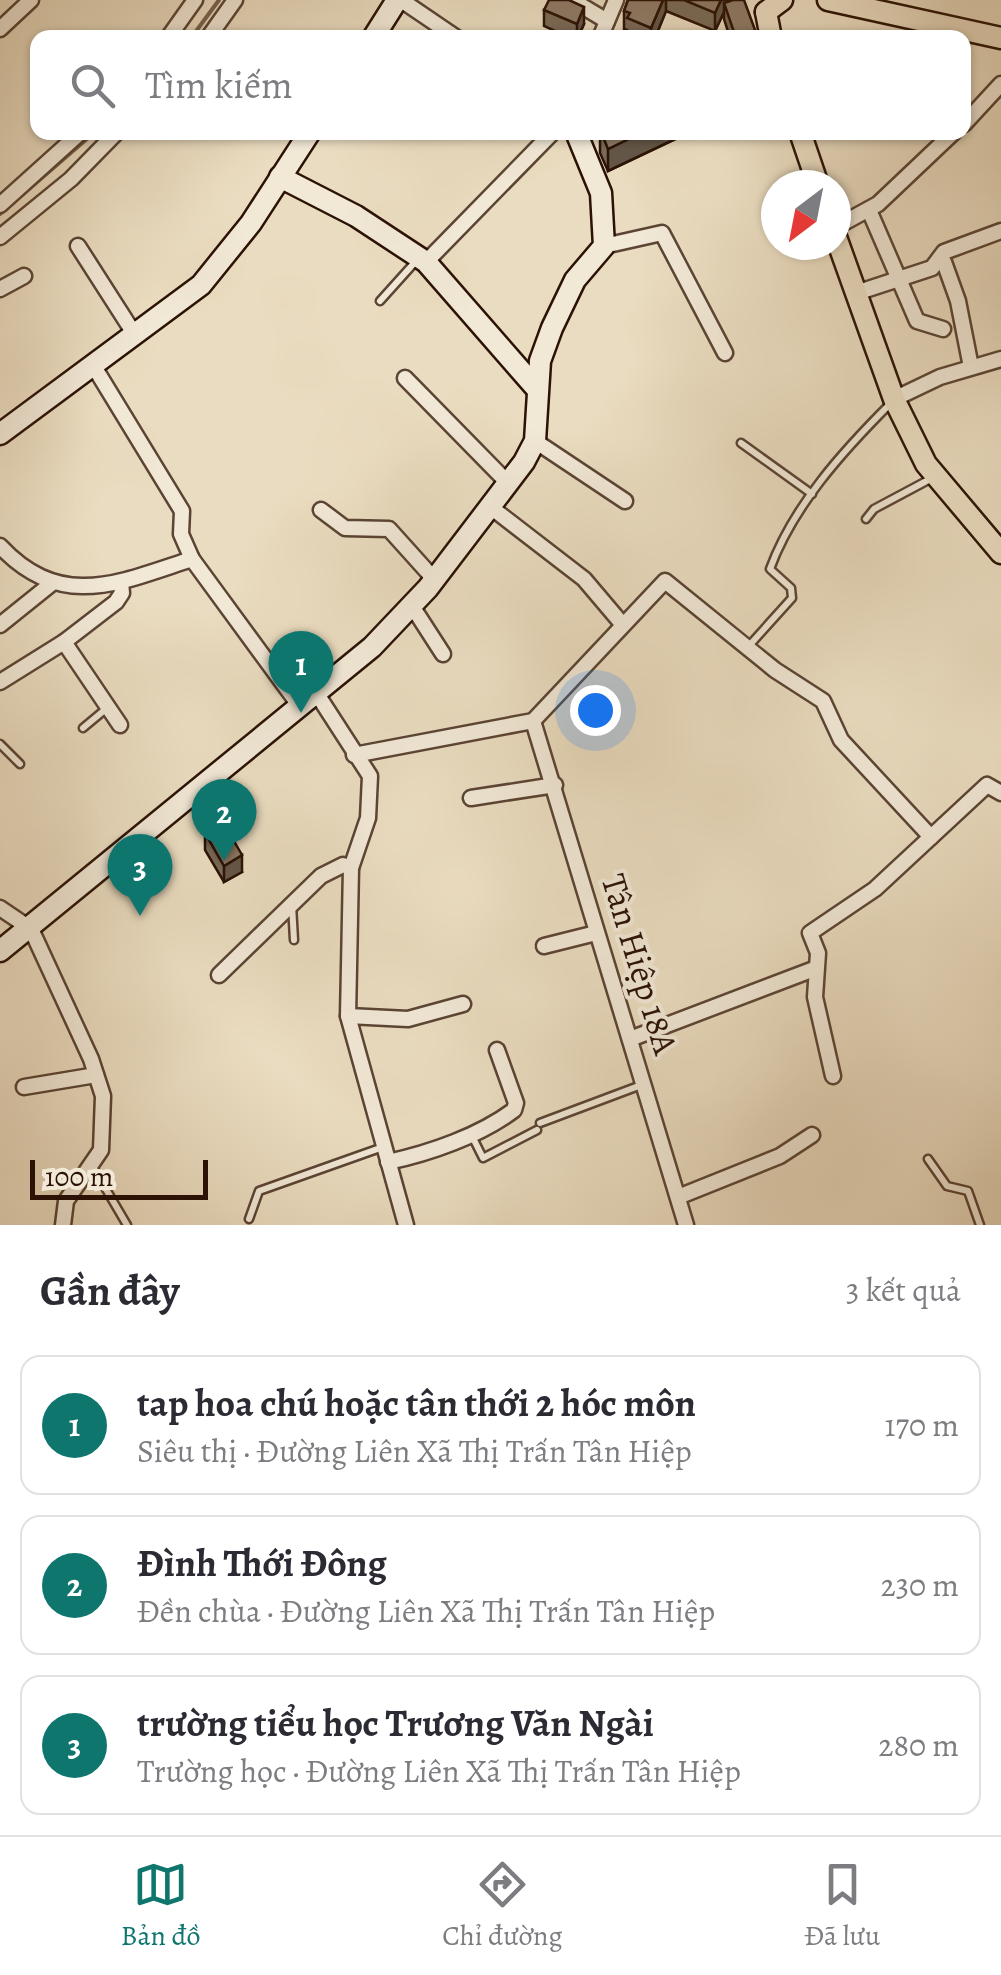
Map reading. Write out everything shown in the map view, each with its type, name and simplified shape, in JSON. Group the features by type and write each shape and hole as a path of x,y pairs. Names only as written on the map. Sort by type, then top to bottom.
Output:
{"main road":[{"path":"828,0 941,30"},
{"path":"766,4 770,30"},
{"path":"971,35 1001,38"},
{"path":"803,140 813,170"},
{"path":"844,260 894,400 935,476 1001,553"}],"street":[{"path":"1,26 31,0"},
{"path":"174,30 195,0"},
{"path":"213,30 234,0"},
{"path":"378,30 399,0 444,30"},
{"path":"572,0 608,22"},
{"path":"604,30 616,0"},
{"path":"971,116 1001,84"},
{"path":"0,205 72,140"},
{"path":"0,237 71,179 109,140"},
{"path":"0,434 201,286 251,223 305,140"},
{"path":"422,260 544,140"},
{"path":"579,140 600,193 604,246"},
{"path":"851,219 869,210 945,140"},
{"path":"280,177 356,216 422,260 536,388"},
{"path":"869,210 917,322 943,329"},
{"path":"856,294 932,268 944,252 1001,231"},
{"path":"0,951 298,705 318,694 412,606 535,441 540,361 562,302 604,246 662,233 725,352"},
{"path":"78,246 135,335"},
{"path":"938,260 944,262 958,301 971,367"},
{"path":"0,289 24,276"},
{"path":"894,400 971,367 1001,359"},
{"path":"93,365 182,510 181,534 192,559 298,705"},
{"path":"405,378 507,482"},
{"path":"535,441 625,501"},
{"path":"488,505 584,579 623,625"},
{"path":"321,510 345,528 389,529 434,580"},
{"path":"0,546 51,584 120,583 192,559"},
{"path":"354,755 533,721 665,581 748,648 823,701 841,740 931,837"},
{"path":"0,682 64,642 116,602 122,594 120,583"},
{"path":"0,625 51,584"},
{"path":"412,606 443,654"},
{"path":"64,642 120,724"},
{"path":"318,694 370,776 368,818 351,868 348,1016 406,1225"},
{"name":"Tân Hiệp 18A","path":"533,721 686,1225"},
{"path":"471,798 555,785"},
{"path":"833,1076 814,998 818,953 810,934 875,889 987,785 1001,794"},
{"path":"219,975 321,876 343,865 351,868"},
{"path":"0,908 31,929 96,1074 102,1096 101,1150 93,1167 66,1201 58,1222"},
{"path":"544,946 596,933"},
{"path":"630,1039 814,969"},
{"path":"348,1016 408,1019 463,1004"},
{"path":"386,1154 470,1134 516,1107 497,1050"},
{"path":"24,1087 96,1074"},
{"path":"678,1197 780,1156 812,1136"}],"lane":[{"path":"380,301 422,260"},
{"path":"748,648 792,598 791,588 770,568 812,494 833,465 894,400"},
{"path":"741,443 812,494"},
{"path":"866,519 874,509 935,476"},
{"path":"83,728 108,707"},
{"path":"0,744 20,764"},
{"path":"292,904 294,940"},
{"path":"470,1134 483,1158 539,1126 645,1084"},
{"path":"249,1218 258,1191 386,1154"},
{"path":"928,1159 948,1186 968,1192 980,1225"},
{"path":"93,1167 127,1225"}],"building":[{"path":"549,0 569,0 584,7 577,24 544,10"},
{"path":"628,0 663,0 651,28 627,18 630,13 624,11"},
{"path":"684,0 721,0 715,13"},
{"path":"744,0 755,30 733,30 724,3"},
{"path":"604,140 627,140 608,149"},
{"path":"223,822 242,855 224,866 205,833"}],"waterway":[{"path":"197,30 219,0"},
{"path":"0,214 86,140"}],"place":[{"name":"tap hoa chú hoặc tân thới 2 hóc môn","path":"301,713"},
{"name":"Đình Thới Đông","path":"224,861"},
{"name":"trường tiểu học Trương Văn Ngài","path":"140,916"}]}
